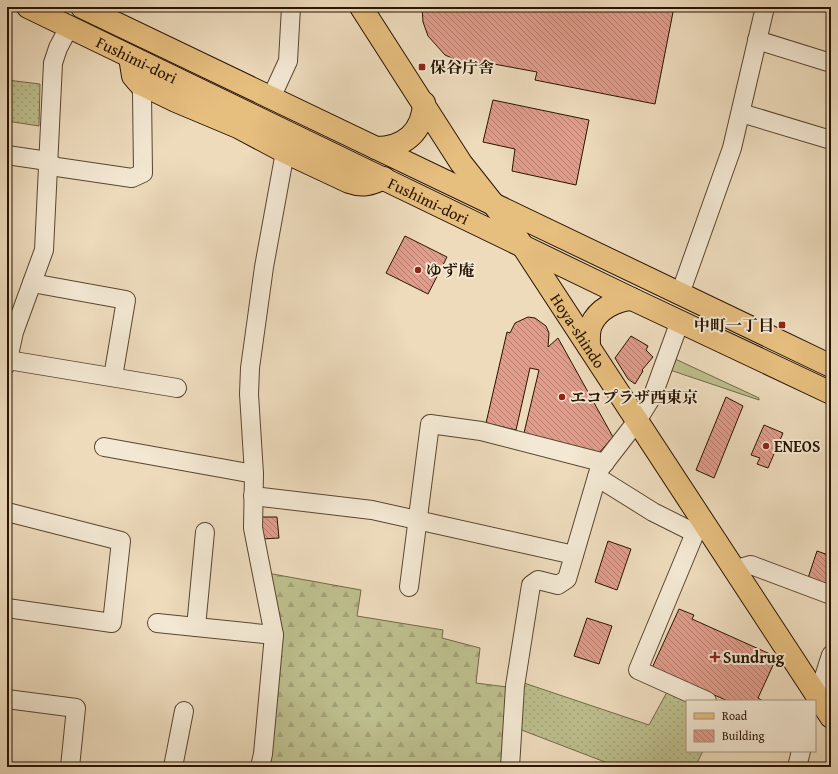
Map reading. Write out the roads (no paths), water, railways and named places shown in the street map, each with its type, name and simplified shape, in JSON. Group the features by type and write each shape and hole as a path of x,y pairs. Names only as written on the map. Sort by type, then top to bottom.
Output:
{"main road":[{"name":"Fushimi-dori","path":"28,7 522,244 632,299 831,392"},
{"name":"Fushimi-dori","path":"82,7 831,366"},
{"name":"Hoya-shindo","path":"361,7 424,103 461,163 495,206 522,244 637,421 700,530 734,570 815,700"},
{"path":"130,57 133,76 139,83 238,127 285,152 358,186 367,186 384,178"},
{"path":"376,148 396,146 411,136 422,118 424,103"},
{"path":"589,347 590,326 596,318 615,302 632,299"},
{"name":"Hoya-shindo","path":"816,701 831,717"}],"street":[{"path":"271,98 288,61 291,7"},
{"path":"680,294 732,148 765,7"},
{"path":"69,27 58,48 53,63 44,250 14,332 7,362 177,388"},
{"path":"757,40 831,63"},
{"path":"7,155 41,160 57,167 132,178 143,173 142,92 139,83"},
{"path":"741,113 831,140"},
{"path":"260,767 264,754 274,635 253,528 254,474 249,394 250,368 264,267 285,152"},
{"path":"32,283 126,300 113,377"},
{"path":"510,767 515,686 531,585 538,580 558,585 567,579 601,470 637,421 653,395 680,321"},
{"path":"409,587 430,424 481,431 601,470 653,512 700,530 638,670 705,700"},
{"path":"104,447 254,474"},
{"path":"253,496 372,510 574,555"},
{"path":"7,512 121,541 112,623 7,608"},
{"path":"196,627 205,532"},
{"path":"734,570 751,564 831,595"},
{"path":"157,623 274,635"},
{"path":"816,701 831,655"},
{"path":"7,699 76,708 70,767"},
{"path":"173,767 184,711"},
{"path":"797,767 801,752"}],"place":[{"name":"保谷庁舎","path":"422,67"},
{"name":"ゆず庵","path":"418,270"},
{"name":"中町一丁目","path":"782,325"},
{"name":"エコプラザ西東京","path":"562,397"},
{"name":"ENEOS","path":"766,446"},
{"name":"Sundrug","path":"715,657"}]}
